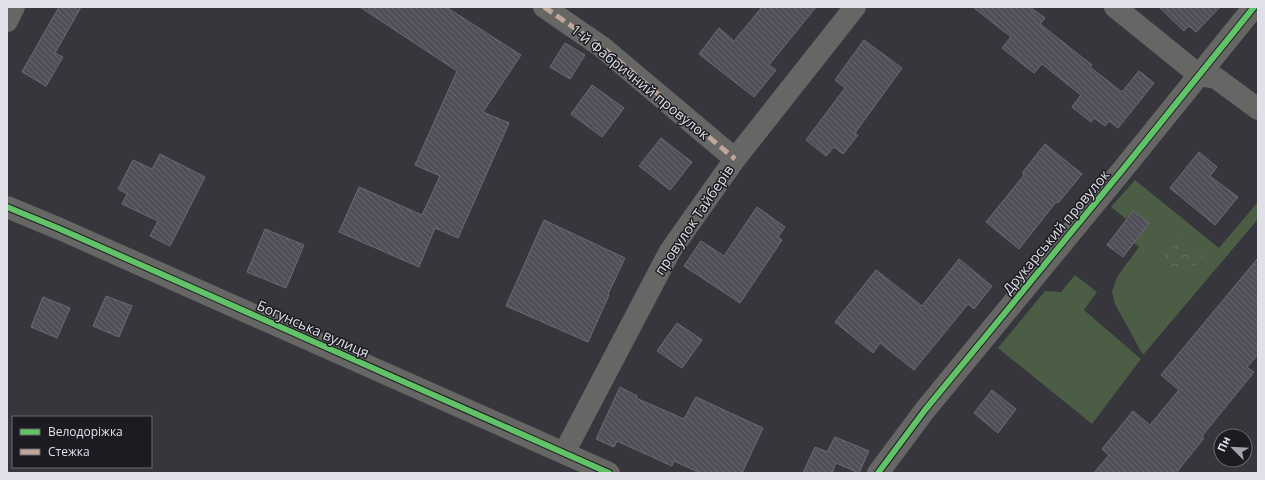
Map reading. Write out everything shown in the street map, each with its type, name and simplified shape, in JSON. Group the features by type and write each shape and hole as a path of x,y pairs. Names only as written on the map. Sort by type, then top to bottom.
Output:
{"street":[{"path":"7,22 14,7"},
{"name":"1-й Фабричний провулок","path":"544,7 602,47 735,159"},
{"name":"провулок Тайберів","path":"564,453 662,265 675,245 735,159 855,7"},
{"path":"1115,7 1199,75 1216,78 1258,109"},
{"name":"Друкарський провулок","path":"878,473 925,410 1254,7"},
{"name":"Богунська вулиця","path":"7,207 60,229 610,473"}],"green space":[{"path":"1135,180 1219,248 1258,202 1258,219 1143,355 1115,304 1112,292 1117,277 1139,247 1134,243 1149,223 1133,211 1126,219 1111,207"},
{"path":"1179,238 1208,260 1172,274 1159,264"},
{"path":"1075,275 1097,292 1084,310 1141,359 1092,424 998,348 1045,291 1061,292"}],"building":[{"path":"59,7 81,7 55,53 63,57 46,86 22,72"},
{"path":"360,7 446,7 521,55 483,112 509,123 458,238 435,228 419,267 339,232 359,187 422,215 440,176 415,165 457,71"},
{"path":"762,7 816,7 769,65 776,70 754,97 699,54 719,28 734,41"},
{"path":"973,7 1030,7 1045,18 1040,24 1092,65 1090,67 1122,92 1139,71 1154,83 1118,128 1109,121 1105,126 1094,118 1091,122 1072,107 1081,95 1042,64 1034,73 1002,48 1011,37"},
{"path":"1159,7 1220,7 1196,32 1189,26 1184,31"},
{"path":"864,40 902,68 855,133 858,135 843,154 834,147 826,156 806,140 845,88 835,80"},
{"path":"565,43 585,55 570,79 550,67"},
{"path":"592,85 624,108 602,137 571,114"},
{"path":"661,138 692,162 670,190 639,166"},
{"path":"1045,144 1082,174 1058,203 1056,202 1019,249 986,222 1024,175 1022,173"},
{"path":"1199,152 1217,167 1210,176 1238,197 1215,225 1170,188"},
{"path":"160,154 205,177 170,246 150,236 158,221 122,204 127,194 118,189 133,160 152,169"},
{"path":"757,207 785,227 778,237 782,240 740,303 684,266 701,241 724,256"},
{"path":"1133,211 1149,223 1123,257 1107,245"},
{"path":"544,220 625,258 588,342 506,306"},
{"path":"265,229 304,245 286,288 247,272"},
{"path":"1258,258 1258,355 1247,367 1254,372 1202,436 1204,438 1176,473 1094,473 1109,455 1102,449 1133,411 1150,425 1179,390 1161,375"},
{"path":"959,259 992,286 974,309 968,304 914,370 880,343 873,353 835,322 876,270 922,306"},
{"path":"106,296 132,306 119,337 93,326"},
{"path":"43,297 70,308 57,338 31,327"},
{"path":"677,323 702,340 682,368 657,351"},
{"path":"620,387 637,396 636,398 684,419 696,397 763,428 742,473 700,473 674,461 672,466 617,441 614,447 596,439"},
{"path":"992,390 1016,409 998,433 974,413"},
{"path":"835,437 869,451 859,473 836,463 832,473 803,473 815,447 827,452"}],"marked path":[{"path":"544,7 602,47 735,159"}],"cycle path":[{"path":"878,473 925,410 1254,7"},
{"path":"7,207 60,229 609,473"}]}
